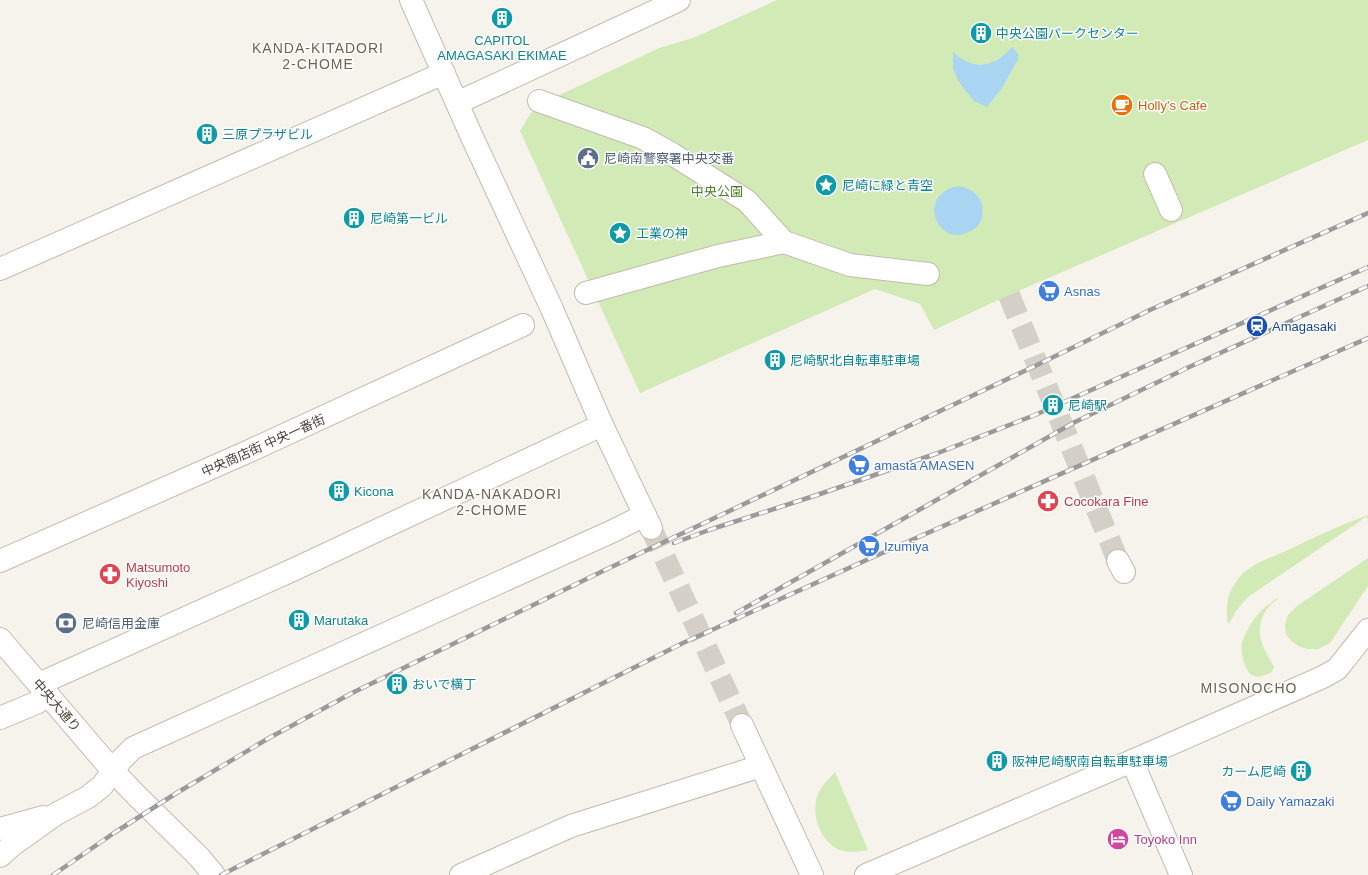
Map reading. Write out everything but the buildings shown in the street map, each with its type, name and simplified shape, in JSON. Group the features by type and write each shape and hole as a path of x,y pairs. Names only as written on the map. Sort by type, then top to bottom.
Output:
{"street":[{"path":"0,856 11,846 56,814 88,797 102,786 121,760 133,748 613,531 648,522 602,425 552,310 411,0"},
{"path":"457,103 679,0"},
{"path":"0,269 444,73"},
{"path":"539,101 643,138 672,154 747,201 784,242 850,265 928,274"},
{"path":"586,293 718,256 784,242"},
{"name":"中央商店街 中央一番街","path":"0,561 245,453 523,324"},
{"path":"0,718 38,702 43,688 602,425"},
{"path":"866,875 1323,677 1337,669 1368,630"},
{"name":"中央大通り","path":"0,638 113,771 199,857 214,875"},
{"path":"742,725 812,875"},
{"path":"1132,761 1181,875"},
{"path":"461,875 572,826 762,766"},
{"path":"0,829 56,814"}],"green space":[{"name":"中央公園","path":"777,0 1368,0 1368,140 1009,295 934,330 920,304 875,289 640,393 520,131 531,113 547,101 659,48 693,38"},
{"path":"1368,515 1368,519 1366,517 1248,597 1236,611 1228,625 1227,606 1229,595 1239,578 1249,569 1327,532"},
{"path":"1368,558 1368,586 1330,643 1318,649 1307,649 1298,646 1291,641 1286,634 1285,624 1288,615 1297,606"},
{"path":"1280,597 1266,610 1260,627 1261,641 1274,667 1272,672 1261,676 1254,676 1248,671 1244,662 1242,643 1256,616 1267,605"},
{"path":"835,772 868,850 847,852 840,850 828,841 819,828 815,812 815,804 818,793"}],"water":[{"path":"1012,47 1018,54 1018,59 1002,88 987,107 974,101 958,80 953,69 953,52 968,62 983,64 991,63 998,59"},
{"path":"959,186 965,187 978,196 983,210 981,221 976,228 969,232 957,235 947,233 940,226 936,218 935,208 938,198 946,191"}],"tunnel":[{"path":"1009,295 1118,561"},
{"path":"651,528 742,725"}],"railway":[{"path":"53,875 114,833 175,794 269,738 354,692 605,570 1152,309 1368,213"},
{"path":"674,543 938,453 1035,415 1368,267"},
{"path":"736,613 1075,422 1187,368 1368,286"},
{"path":"221,875 683,643 1368,338"}],"place":[{"name":"CAPITOL AMAGASAKI EKIMAE","path":"502,18"},
{"name":"中央公園パークセンター","path":"981,33"},
{"name":"Holly's Cafe","path":"1122,105"},
{"name":"三原プラザビル","path":"207,134"},
{"name":"尼崎南警察署中央交番","path":"588,158"},
{"name":"尼崎に緑と青空","path":"826,185"},
{"name":"尼崎第一ビル","path":"354,218"},
{"name":"工業の神","path":"620,233"},
{"name":"Asnas","path":"1049,291"},
{"name":"Amagasaki","path":"1257,326"},
{"name":"尼崎駅北自転車駐車場","path":"775,360"},
{"name":"尼崎駅","path":"1053,405"},
{"name":"amasta AMASEN","path":"859,465"},
{"name":"Kicona","path":"339,491"},
{"name":"Cocokara Fine","path":"1048,501"},
{"name":"Izumiya","path":"869,546"},
{"name":"Matsumoto Kiyoshi","path":"110,574"},
{"name":"Marutaka","path":"299,620"},
{"name":"尼崎信用金庫","path":"66,623"},
{"name":"おいで横丁","path":"397,684"},
{"name":"阪神尼崎駅南自転車駐車場","path":"997,761"},
{"name":"カーム尼崎","path":"1301,771"},
{"name":"Daily Yamazaki","path":"1231,801"},
{"name":"Toyoko Inn","path":"1118,839"}],"district":[{"name":"KANDA-KITADORI 2-CHOME","path":"318,56"},
{"name":"KANDA-NAKADORI 2-CHOME","path":"492,502"},
{"name":"MISONOCHO","path":"1249,688"}]}
